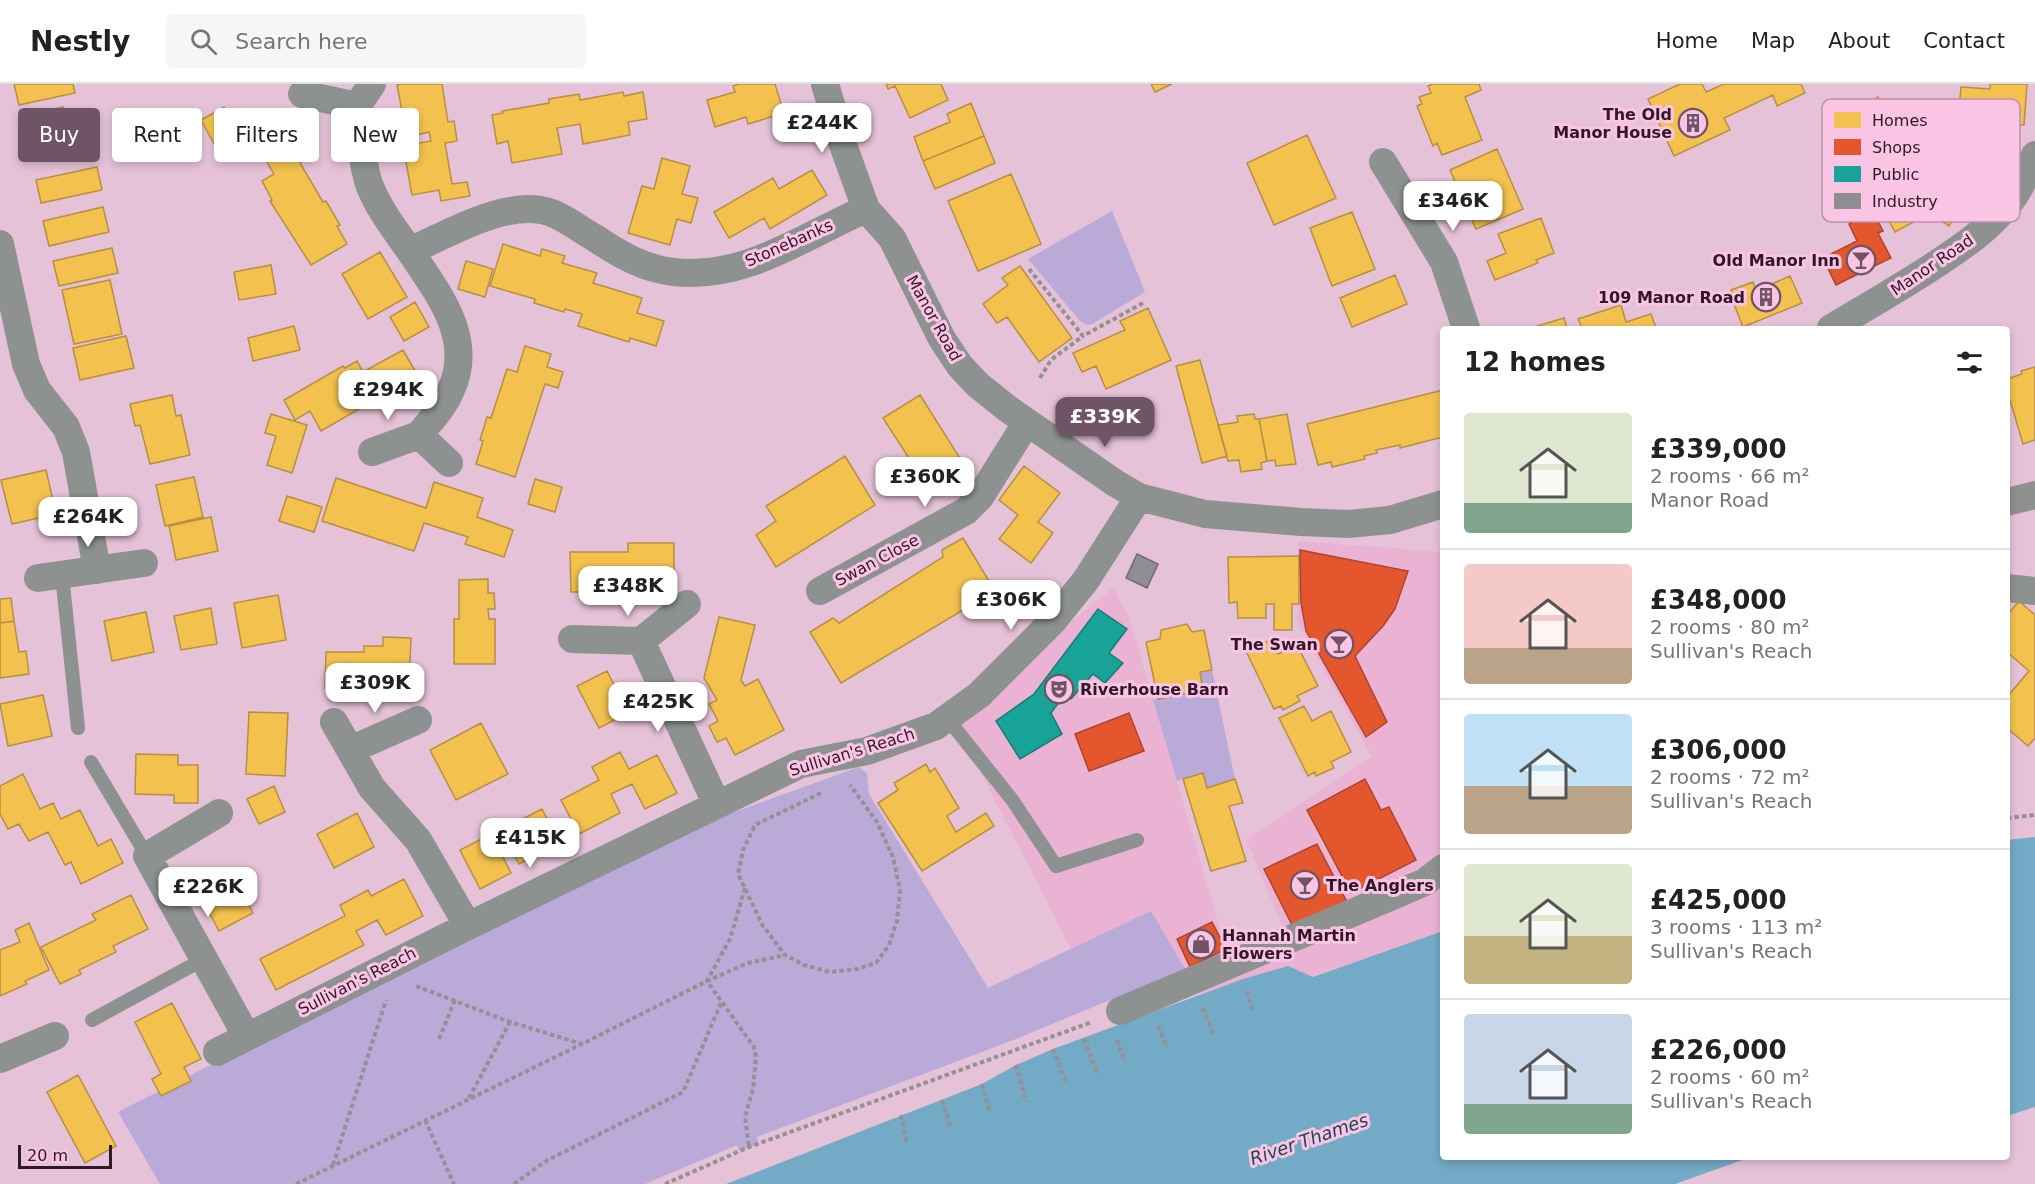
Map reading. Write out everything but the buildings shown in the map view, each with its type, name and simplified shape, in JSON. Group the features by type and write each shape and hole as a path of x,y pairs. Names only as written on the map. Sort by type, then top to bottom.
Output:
{"street":[{"name":"Manor Road","path":"825,84 842,142 866,209 892,238 942,339 960,366 978,385 1027,422 1115,483 1139,496 1205,514 1301,522 1348,524 1390,520 1440,505"},
{"path":"302,94 365,95 364,161 369,183 378,203 445,304 458,343 460,362 451,392 441,408 419,435 372,452"},
{"name":"Manor Road","path":"2020,186 2035,155"},
{"path":"1383,162 1444,262 1465,326"},
{"name":"Stonebanks","path":"410,251 486,218 506,211 528,208 551,213 570,222 616,252 644,266 674,272 700,272 757,262 866,209"},
{"name":"Manor Road","path":"1835,326 1903,287 1993,222"},
{"path":"0,244 26,364 37,390 66,427 76,452 97,570"},
{"name":"Swan Close","path":"819,591 966,511 980,497 1027,422"},
{"path":"419,435 449,463"},
{"path":"2010,501 2035,495"},
{"name":"Sullivan's Reach","path":"217,1052 468,926 801,764 867,751 936,726 979,695 1053,621 1086,580 1139,496"},
{"path":"50,576 144,563"},
{"path":"2010,588 2035,591"},
{"path":"572,639 641,641 687,604"},
{"path":"641,641 717,805"},
{"path":"350,750 418,720"},
{"path":"334,722 372,788 418,840 468,926"},
{"path":"219,813 147,856 246,1037"},
{"path":"1120,1011 1425,882 1440,870"},
{"path":"0,1059 55,1036"}],"lane":[{"path":"50,576 78,728"},
{"path":"947,718 1013,801 1056,866 1137,840"},
{"path":"91,762 147,856"},
{"path":"92,1020 204,959"}],"path":[{"path":"1029,269 1083,336"},
{"path":"1040,378 1051,360 1083,336 1143,303"},
{"path":"826,790 755,825 743,850 738,874 763,926 785,955 804,965 830,972 857,969 876,963 889,945 897,921 900,890 893,857 877,822 846,780"},
{"path":"2010,818 2035,815"},
{"path":"707,981 730,939 745,888"},
{"path":"296,1184 707,981 748,963 785,955"},
{"path":"707,981 754,1047 756,1057 753,1089 746,1117 749,1147"},
{"path":"414,985 510,1022 582,1044"},
{"path":"1246,990 1253,1011"},
{"path":"333,1165 386,999"},
{"path":"440,1039 455,1000"},
{"path":"514,1184 546,1161 683,1092 721,1003"},
{"path":"1202,1005 1213,1033"},
{"path":"665,1184 749,1147 1120,1011"},
{"path":"469,1098 510,1022"},
{"path":"1084,1039 1098,1076"},
{"path":"1116,1040 1125,1062"},
{"path":"1053,1049 1066,1083"},
{"path":"1016,1065 1026,1102"},
{"path":"982,1084 990,1113"},
{"path":"942,1100 951,1128"},
{"path":"901,1115 907,1144"},
{"path":"425,1120 453,1184"}],"shaded area":[{"path":"1112,211 1145,292 1087,325 1080,321 1028,259"},
{"path":"1298,541 1440,552 1440,932 1312,977 1287,966 1199,995 1151,911 1071,949 953,718 1113,588 1129,617 1226,949 1283,928 1246,839 1372,757 1297,621"},
{"path":"1212,670 1235,779 1207,788 1202,773 1177,781 1153,700 1203,690 1200,672"},
{"path":"859,767 867,773 869,794 988,988 1151,911 1185,969 1016,1039 757,1137 758,1144 740,1151 737,1145 645,1184 160,1184 118,1112 394,972 712,820"}],"water":[{"path":"2035,837 2035,1107 2010,1115 2010,840"},
{"name":"River Thames","path":"1440,932 1440,1160 1742,1160 1675,1184 726,1184 982,1084 1016,1065 1053,1049 1243,979 1288,966 1313,977"}],"place":[{"name":"The Old Manor House","path":"1693,123"},
{"name":"Old Manor Inn","path":"1861,260"},
{"name":"109 Manor Road","path":"1766,297"},
{"name":"The Swan","path":"1339,644"},
{"name":"Riverhouse Barn","path":"1059,689"},
{"name":"The Anglers","path":"1305,885"},
{"name":"Hannah Martin Flowers","path":"1201,944"}]}
